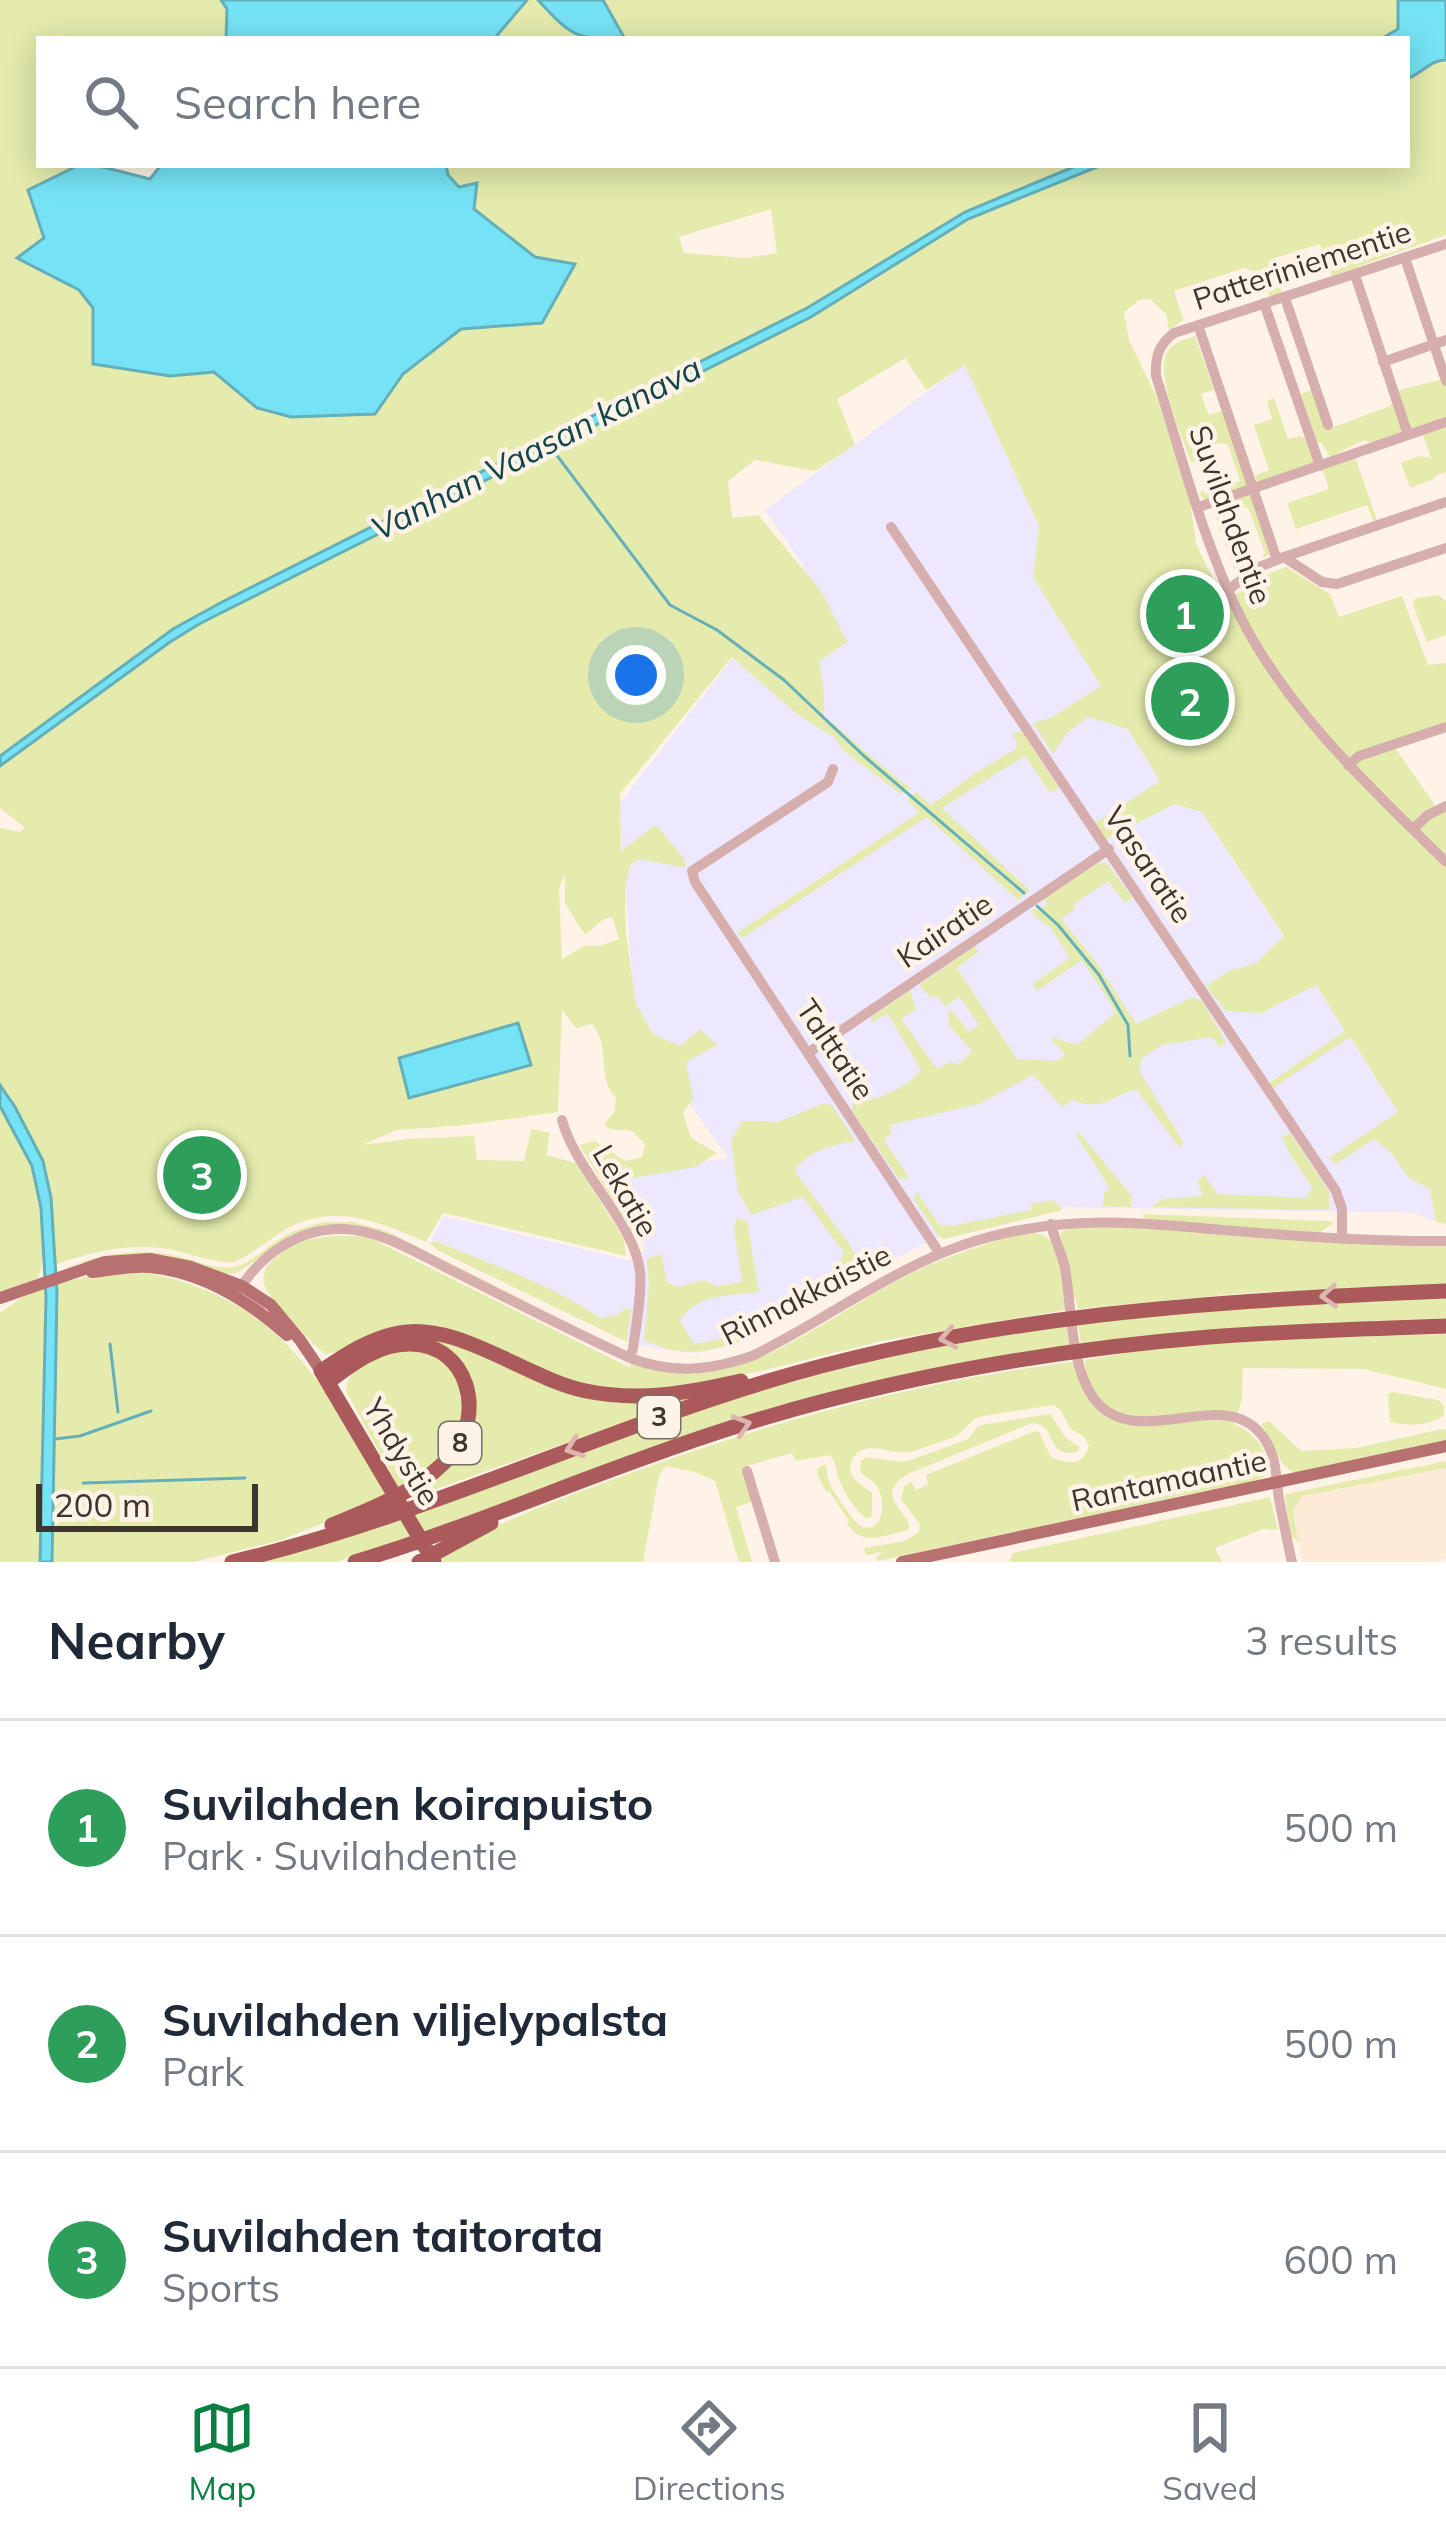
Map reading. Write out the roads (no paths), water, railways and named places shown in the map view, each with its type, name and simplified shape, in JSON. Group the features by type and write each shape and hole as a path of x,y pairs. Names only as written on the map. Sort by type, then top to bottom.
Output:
{"highway":[{"name":"3","path":"232,1562 357,1527 767,1382 941,1340 1072,1317 1184,1305 1446,1291"},
{"name":"3","path":"355,1562 735,1427 942,1375 1068,1353 1208,1337 1446,1326"},
{"path":"324,1377 375,1340 418,1331 456,1339 554,1382 609,1395 666,1396 748,1380 767,1382"},
{"name":"8","path":"266,1554 408,1489 454,1452 467,1430 471,1403 463,1377 435,1350 407,1344 380,1350 324,1377"},
{"name":"Yhdystie","path":"324,1377 434,1562"},
{"path":"419,1562 522,1503"}],"main road":[{"path":"0,1302 105,1262 150,1259 191,1267 239,1290 324,1377"},
{"name":"Rantamaantie","path":"902,1562 981,1551 1446,1446"}],"street":[{"name":"Patteriniementie","path":"1174,334 1446,244"},
{"path":"1405,258 1440,342 1446,381"},
{"path":"1354,275 1408,435"},
{"path":"1285,298 1328,425"},
{"path":"1264,303 1320,466"},
{"path":"1198,325 1252,489 1281,558 1322,582 1336,584 1446,548"},
{"name":"Suvilahdentie","path":"1174,334 1161,345 1156,376 1228,590 1249,632 1287,691 1348,765 1446,862"},
{"path":"1383,362 1440,342"},
{"path":"1198,507 1446,422"},
{"path":"1228,590 1257,568 1281,558 1446,502"},
{"name":"Vasaratie","path":"891,527 1336,1191 1342,1209 1342,1239"},
{"path":"1348,765 1359,756 1446,727"},
{"name":"Talttatie","path":"833,769 828,782 692,871 695,883 940,1254"},
{"path":"1412,829 1446,806"},
{"name":"Kairatie","path":"808,1053 1109,850"},
{"name":"Lekatie","path":"562,1120 568,1141 633,1245 640,1272 630,1358"},
{"name":"Rinnakkaistie","path":"239,1290 259,1263 293,1239 349,1228 394,1242 630,1358 664,1369 686,1370 738,1361 778,1344 940,1254 1051,1224 1102,1221 1342,1239 1446,1240"},
{"path":"1051,1224 1063,1260 1079,1365 1098,1404 1138,1423 1212,1415 1244,1420 1273,1455 1292,1562"},
{"path":"747,1471 775,1562"}],"water":[{"path":"221,0 527,0 497,36 226,36 227,9"},
{"path":"538,0 603,0 623,36 587,36 559,22"},
{"path":"1398,0 1446,0 1446,60 1410,77 1410,36 1386,36 1398,29"},
{"path":"73,168 107,168 150,179 159,168 447,168 459,187 477,183 474,209 535,257 575,264 542,323 461,329 403,374 375,414 291,417 257,408 214,372 170,376 93,364 93,308 79,290 17,258 44,238 28,190"},
{"name":"Vanhan Vaasan kanava","path":"1071,168 1095,168 968,219 811,317 201,623 0,766 0,756 173,629 807,308 965,212"},
{"path":"518,1023 531,1065 409,1098 399,1058"},
{"path":"0,1085 43,1161 51,1198 57,1292 52,1562 40,1562 46,1297 41,1208 32,1166 0,1106"}],"waterway":[{"name":"Vanhan Vaasan kanava","path":"549,445 670,605 717,630 784,680 864,756 1024,893"},
{"path":"1037,906 1099,975 1128,1025 1130,1056"},
{"path":"110,1344 118,1412"},
{"path":"55,1439 80,1436 151,1411"},
{"path":"83,1483 245,1478"}],"place":[{"name":"Suvilahden koirapuisto","path":"1185,614"},
{"name":"Suvilahden viljelypalsta","path":"1190,701"},
{"name":"Suvilahden taitorata","path":"202,1175"}]}
